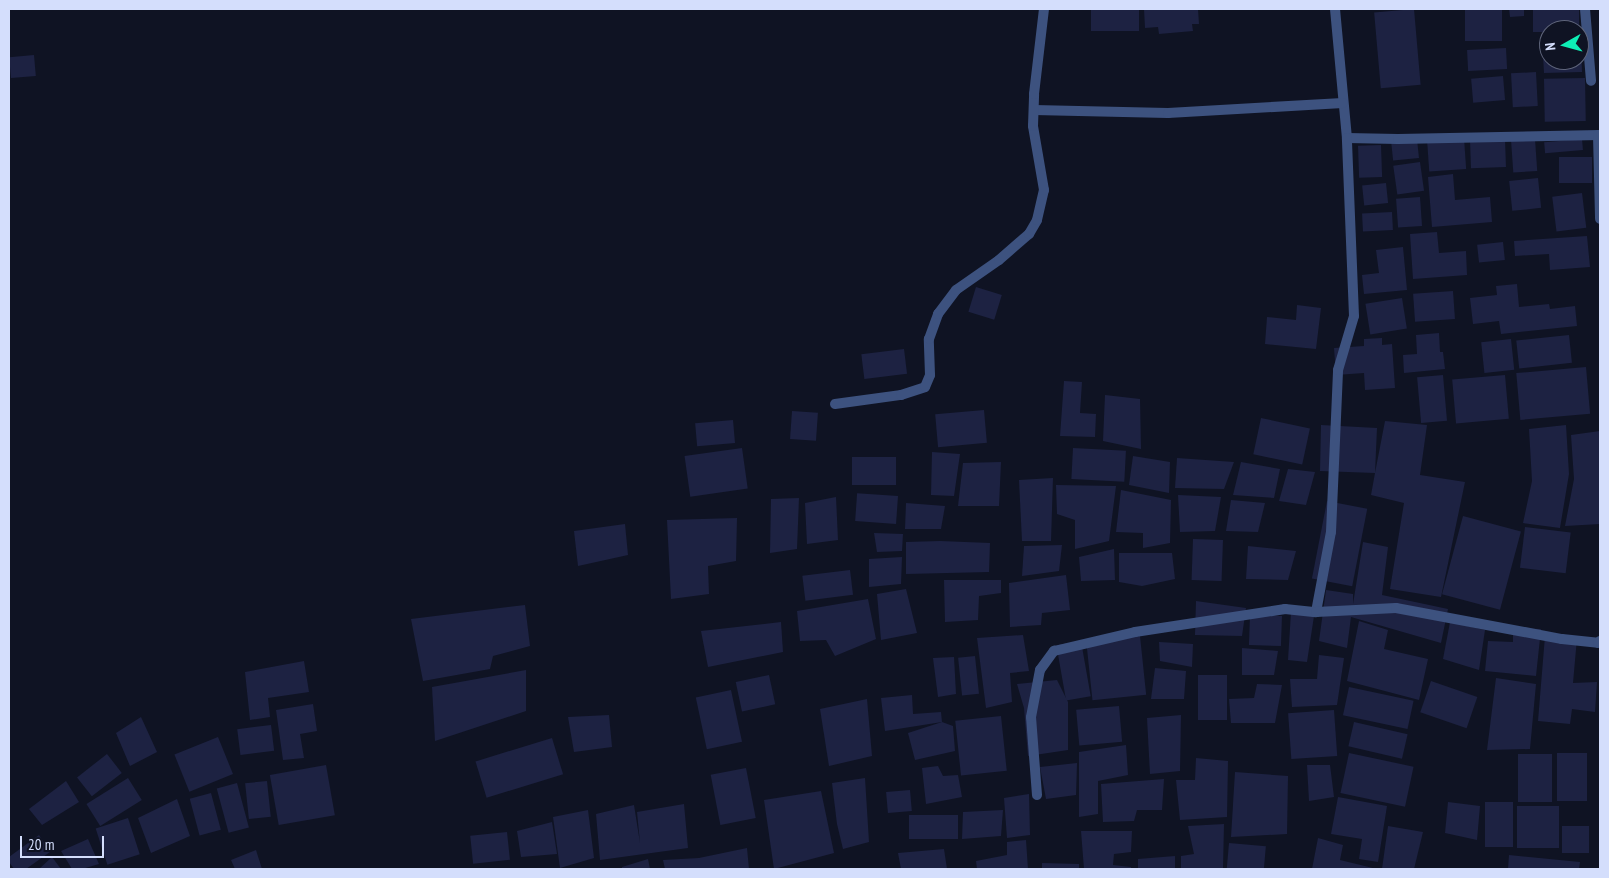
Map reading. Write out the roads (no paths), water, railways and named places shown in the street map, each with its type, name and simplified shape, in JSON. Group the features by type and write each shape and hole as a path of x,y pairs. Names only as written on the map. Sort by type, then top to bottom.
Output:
{"street":[{"path":"836,404 915,392 925,387 930,375 929,339 938,314 956,290 998,260 1029,234 1037,220 1044,190 1033,126 1044,9"},
{"path":"1316,612 1331,532 1338,370 1354,316 1347,138 1335,9"},
{"path":"1585,9 1591,81"},
{"path":"1034,110 1168,113 1343,103"},
{"path":"1347,138 1398,139 1599,135 1600,219"},
{"path":"1037,795 1031,717 1040,670 1054,651 1135,632 1214,618 1285,609 1316,612 1396,608 1562,640 1600,641"}]}
